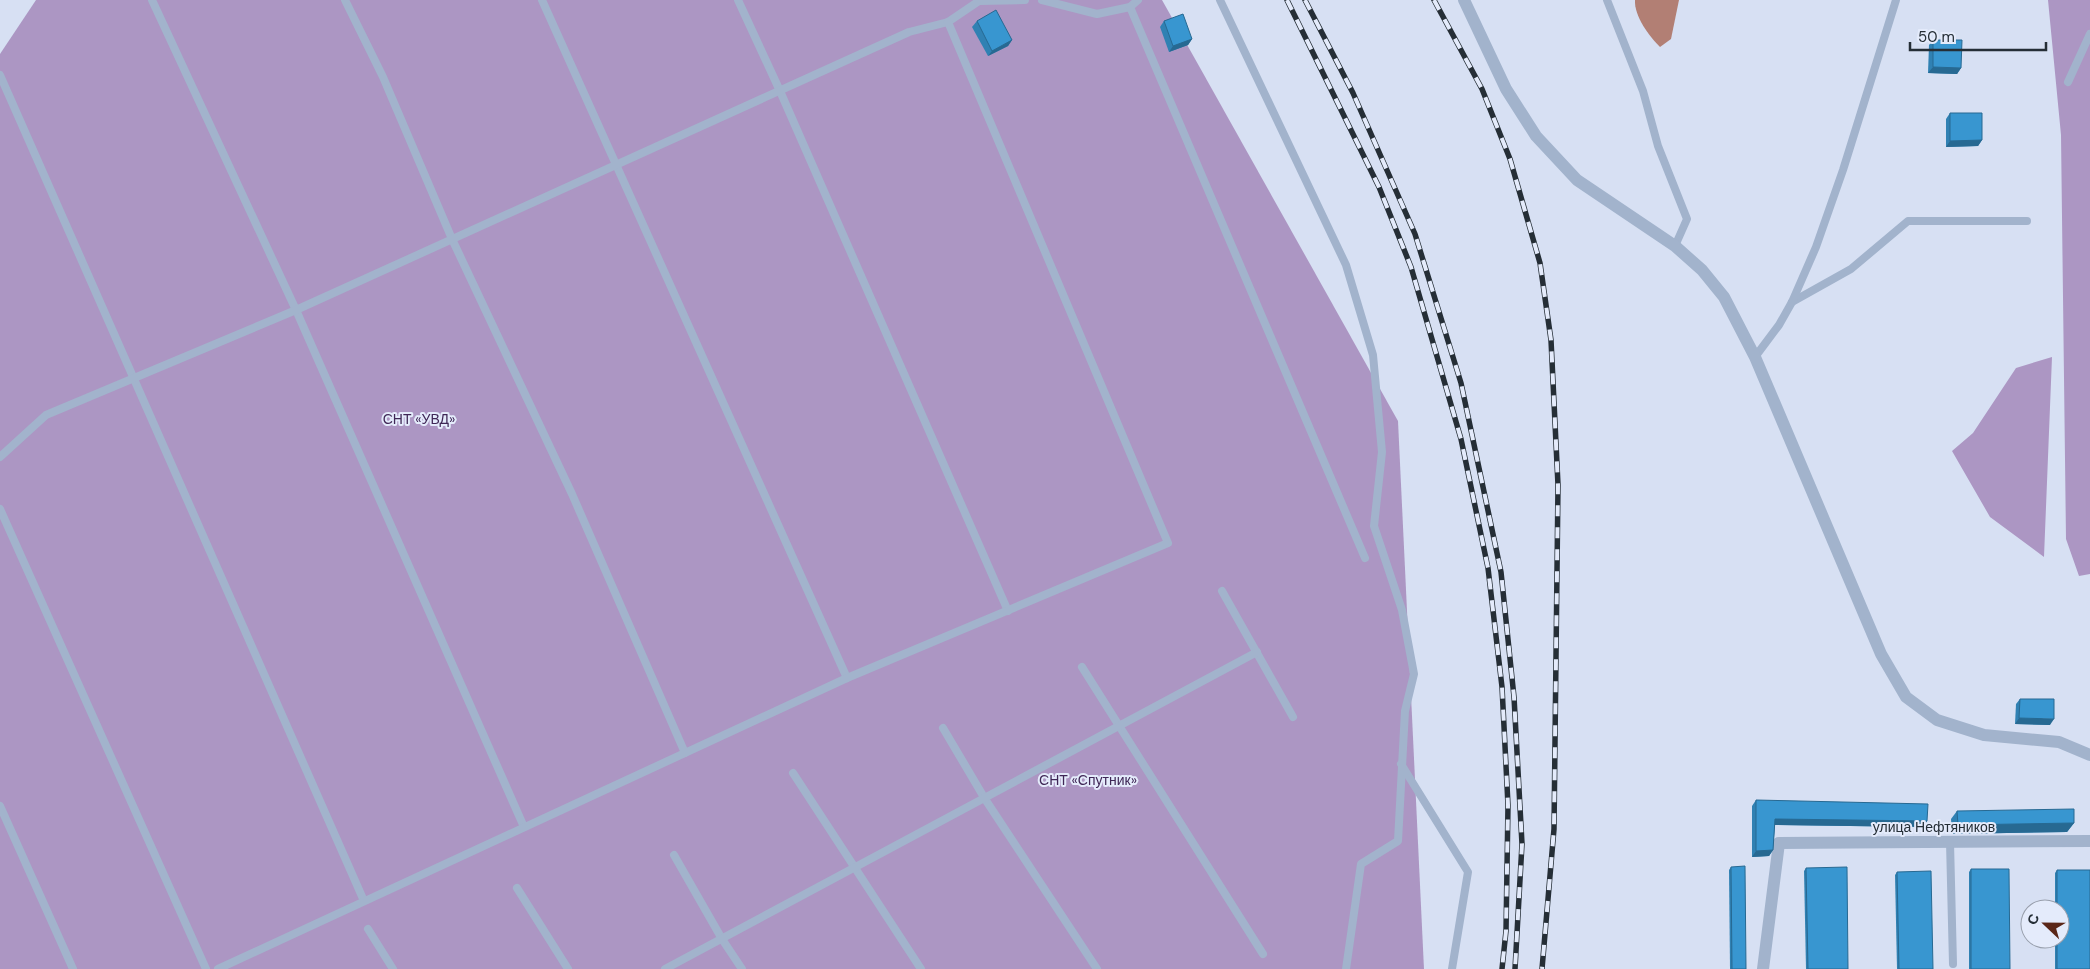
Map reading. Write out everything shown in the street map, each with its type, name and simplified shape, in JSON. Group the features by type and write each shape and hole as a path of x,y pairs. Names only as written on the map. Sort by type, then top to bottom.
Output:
{"street":[{"path":"1464,0 1506,89 1536,136 1577,180 1675,246 1702,270 1724,298 1756,357 1881,654 1906,697 1937,720 1984,735 2059,742 2089,754"},
{"name":"улица Нефтяников","path":"1763,969 1779,844 2090,841"}],"lane":[{"path":"152,0 296,310 524,827"},
{"path":"345,0 383,77 452,239 572,494 685,753"},
{"path":"542,0 847,678"},
{"path":"738,0 780,91 1008,611"},
{"path":"0,457 46,415 296,310 909,32 948,22 978,0 1025,0"},
{"path":"1042,0 1097,14 1130,7 1138,0"},
{"path":"1220,0 1346,265 1373,355 1382,452 1374,526 1402,610 1414,674 1405,711 1398,841 1360,864 1346,969"},
{"path":"1607,0 1643,91 1658,146 1687,220 1675,246"},
{"path":"1756,357 1779,325 1792,302 1816,247 1843,170 1896,0"},
{"path":"1130,7 1365,558"},
{"path":"218,969 847,678 1168,543 948,22"},
{"path":"2068,82 2090,34"},
{"path":"0,75 132,379 364,901"},
{"path":"1792,302 1851,269 1908,221 2027,221"},
{"path":"0,509 206,969"},
{"path":"1222,591 1293,717"},
{"path":"666,969 1120,727 1256,652"},
{"path":"1082,667 1263,954"},
{"path":"942,728 985,799 1097,969"},
{"path":"1401,764 1468,872 1452,969"},
{"path":"793,773 921,969"},
{"path":"0,806 73,969"},
{"path":"1950,842 1953,964"},
{"path":"674,855 722,939 742,969"},
{"path":"517,888 568,969"},
{"path":"368,930 393,969"}],"green space":[{"name":"СНТ «УВД»","path":"36,0 1162,0 1398,421 1424,969 0,969 0,54"},
{"path":"2048,0 2090,0 2090,574 2079,576 2066,539 2061,135"},
{"path":"2052,357 2044,557 1990,517 1952,451 1973,433 2016,368"}],"shaded area":[{"path":"1635,0 1679,0 1671,39 1660,47 1647,32 1640,19 1635,6"}],"building":[{"path":"996,10 1012,40 992,51 977,21"},
{"path":"1183,14 1192,39 1173,46 1164,21"},
{"path":"1933,40 1962,40 1961,68 1933,67"},
{"path":"1950,113 1982,113 1982,140 1950,141"},
{"path":"2020,699 2054,699 2054,719 2019,718"},
{"path":"1756,800 1928,804 1927,821 1775,819 1773,850 1756,851"},
{"path":"2074,809 2074,823 1958,825 1957,811"},
{"path":"1745,866 1746,969 1732,969 1731,867"},
{"path":"1847,867 1848,969 1808,969 1806,868"},
{"path":"1971,869 2009,869 2010,969 1971,969"},
{"path":"2057,870 2090,870 2090,969 2057,969 2057,949 2070,949 2070,899 2057,899"},
{"path":"1931,871 1933,969 1899,969 1897,872"}],"railway":[{"path":"1287,0 1379,187 1411,267 1461,439 1488,568 1502,687 1508,805 1506,931 1502,969"},
{"path":"1305,0 1353,93 1415,234 1461,383 1501,572 1514,697 1522,844 1515,969"},
{"path":"1434,0 1482,89 1510,159 1540,263 1551,340 1558,485 1554,829 1542,969"}],"park label":[{"name":"СНТ «Спутник»","path":"1088,780"}]}
